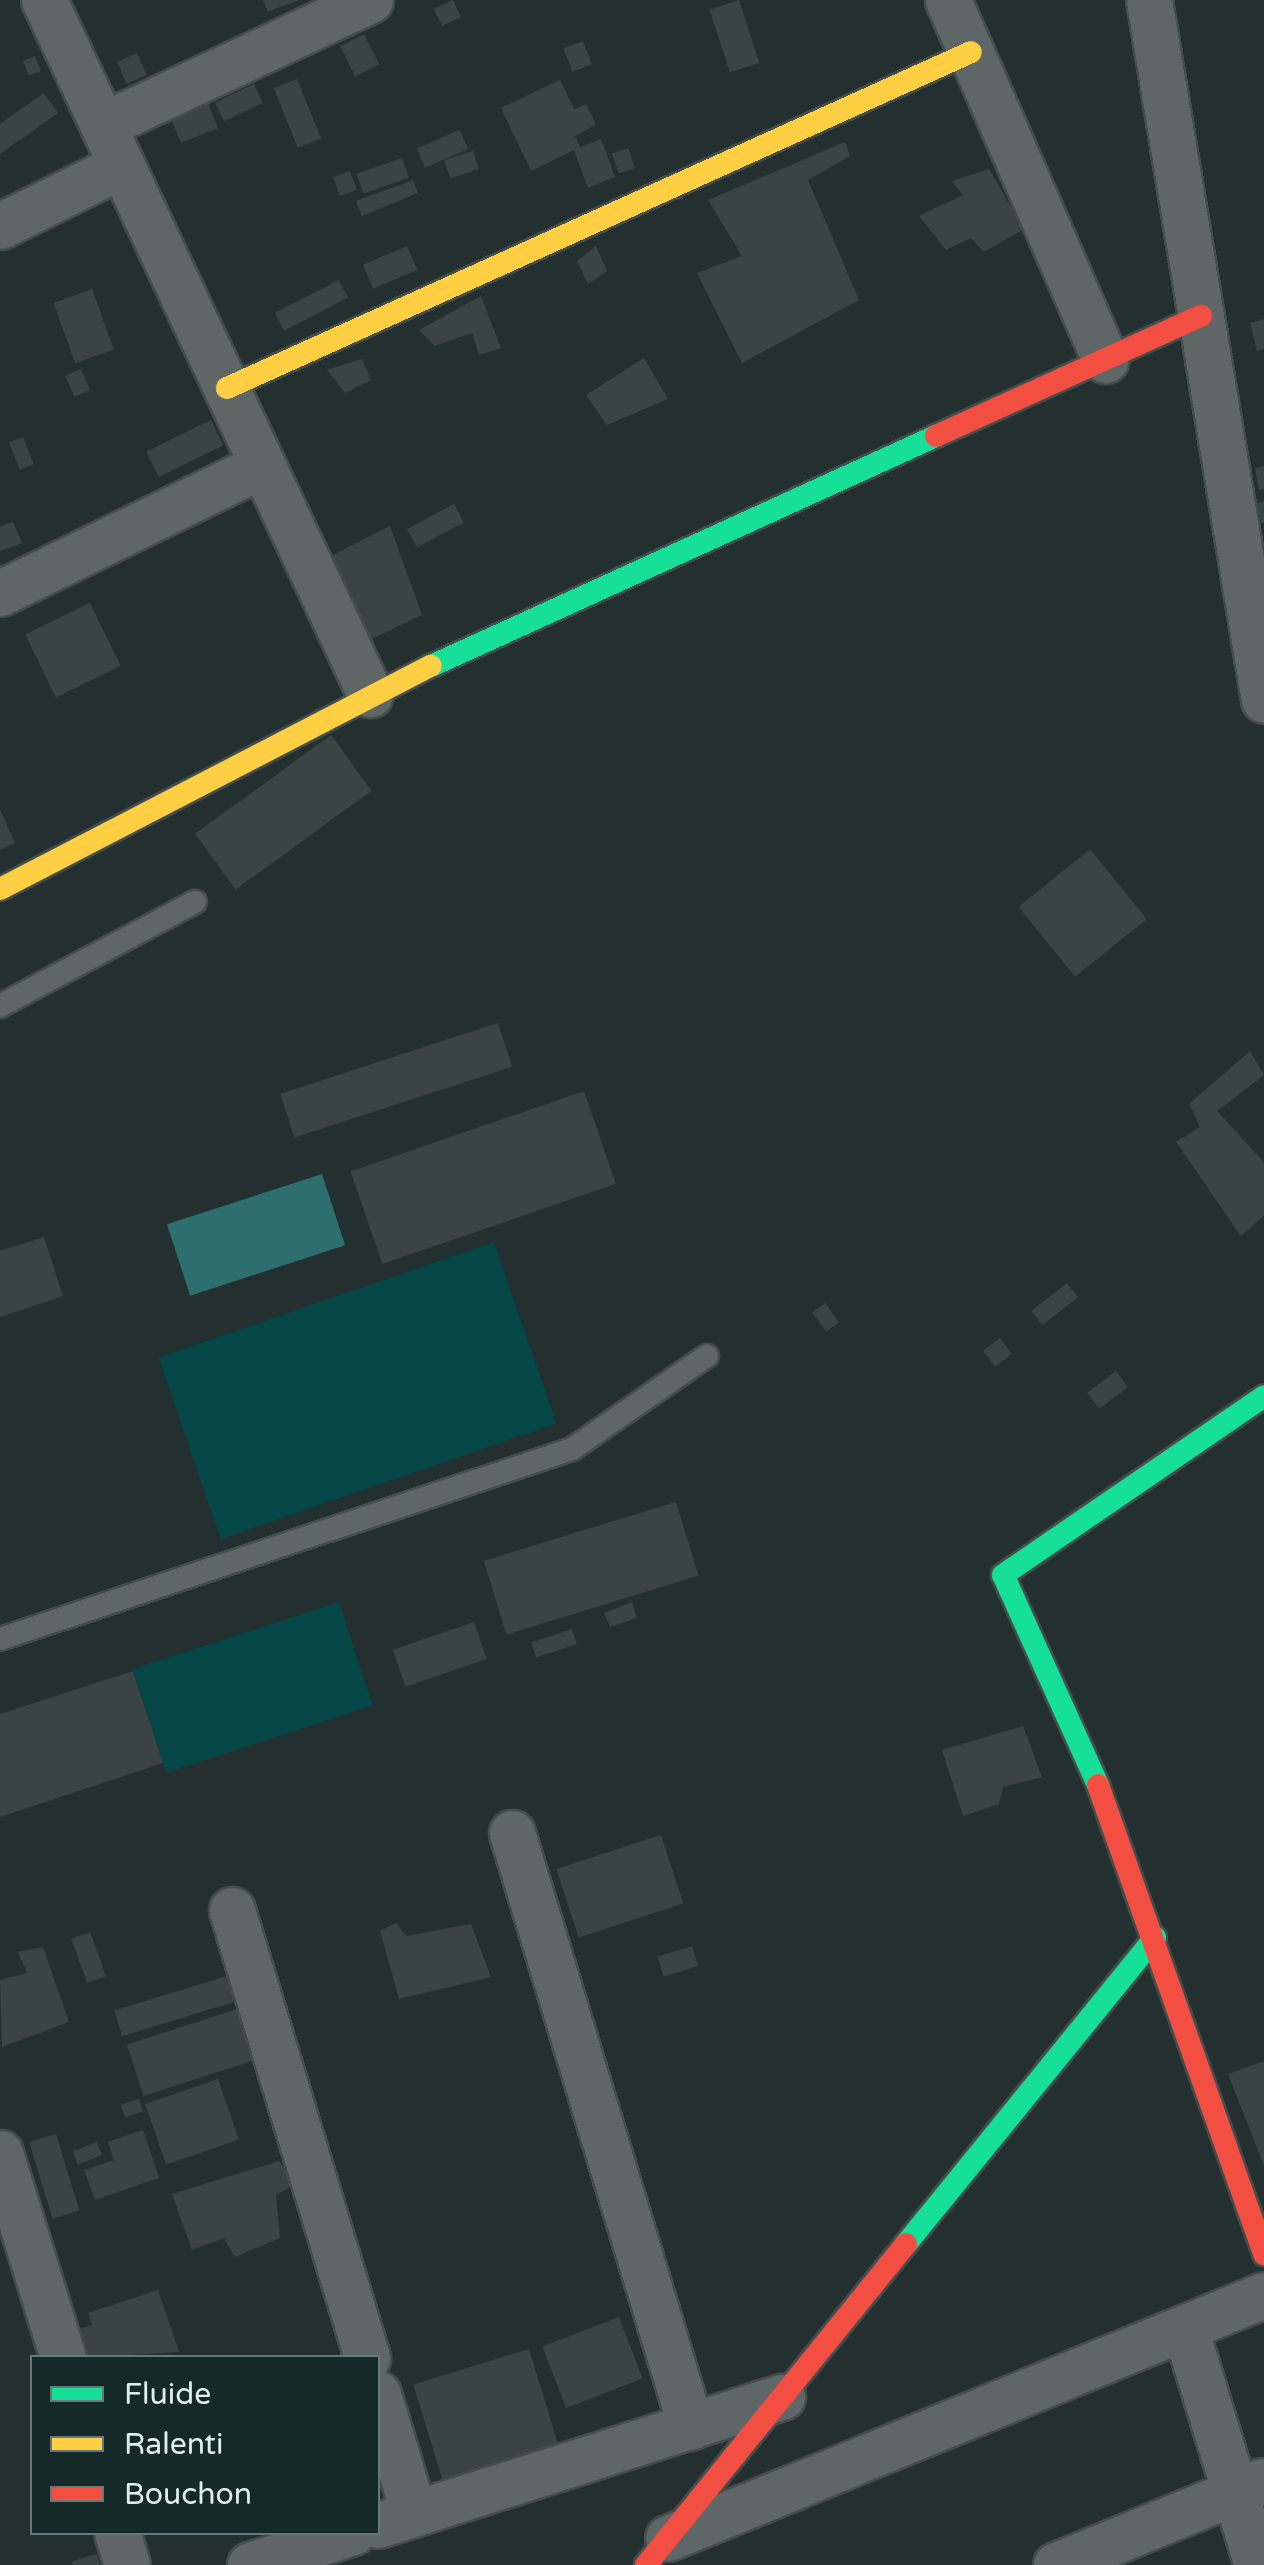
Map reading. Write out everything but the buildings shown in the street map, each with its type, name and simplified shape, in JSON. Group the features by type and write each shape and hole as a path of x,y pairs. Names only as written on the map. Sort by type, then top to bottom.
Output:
{"street":[{"path":"44,0 370,694"},
{"path":"104,124 370,0"},
{"path":"948,0 1106,360"},
{"path":"1149,0 1264,700"},
{"path":"227,388 971,52"},
{"path":"0,226 122,164"},
{"path":"0,889 370,694 1200,316"},
{"path":"0,592 263,465"},
{"path":"1264,1396 1003,1575 1111,1812 1264,2254"},
{"path":"512,1833 692,2427"},
{"path":"232,1910 365,2355"},
{"path":"657,2551 1155,1938"},
{"path":"0,2152 62,2355"},
{"path":"657,2551 1264,2295"},
{"path":"1185,2328 1250,2487 1257,2565"},
{"path":"380,2408 396,2519 782,2398"},
{"path":"1056,2565 1250,2487"},
{"path":"118,2535 127,2565"},
{"path":"250,2565 345,2535"}],"lane":[{"path":"0,1006 195,902"},
{"path":"0,1639 572,1449 707,1356"}],"shaded area":[{"path":"322,1174 345,1245 190,1296 167,1224"},
{"path":"494,1242 557,1424 221,1539 158,1358"},
{"path":"339,1602 373,1706 166,1773 133,1669"}],"traffic: fast":[{"path":"431,666 936,436"},
{"path":"1098,1785 1003,1575 1264,1396"},
{"path":"906,2244 1155,1938"}],"traffic: slow":[{"path":"227,388 971,52"},
{"path":"0,889 431,666"}],"traffic: jam":[{"path":"936,436 1201,316"},
{"path":"1098,1785 1264,2254"},
{"path":"646,2565 906,2244"}]}
